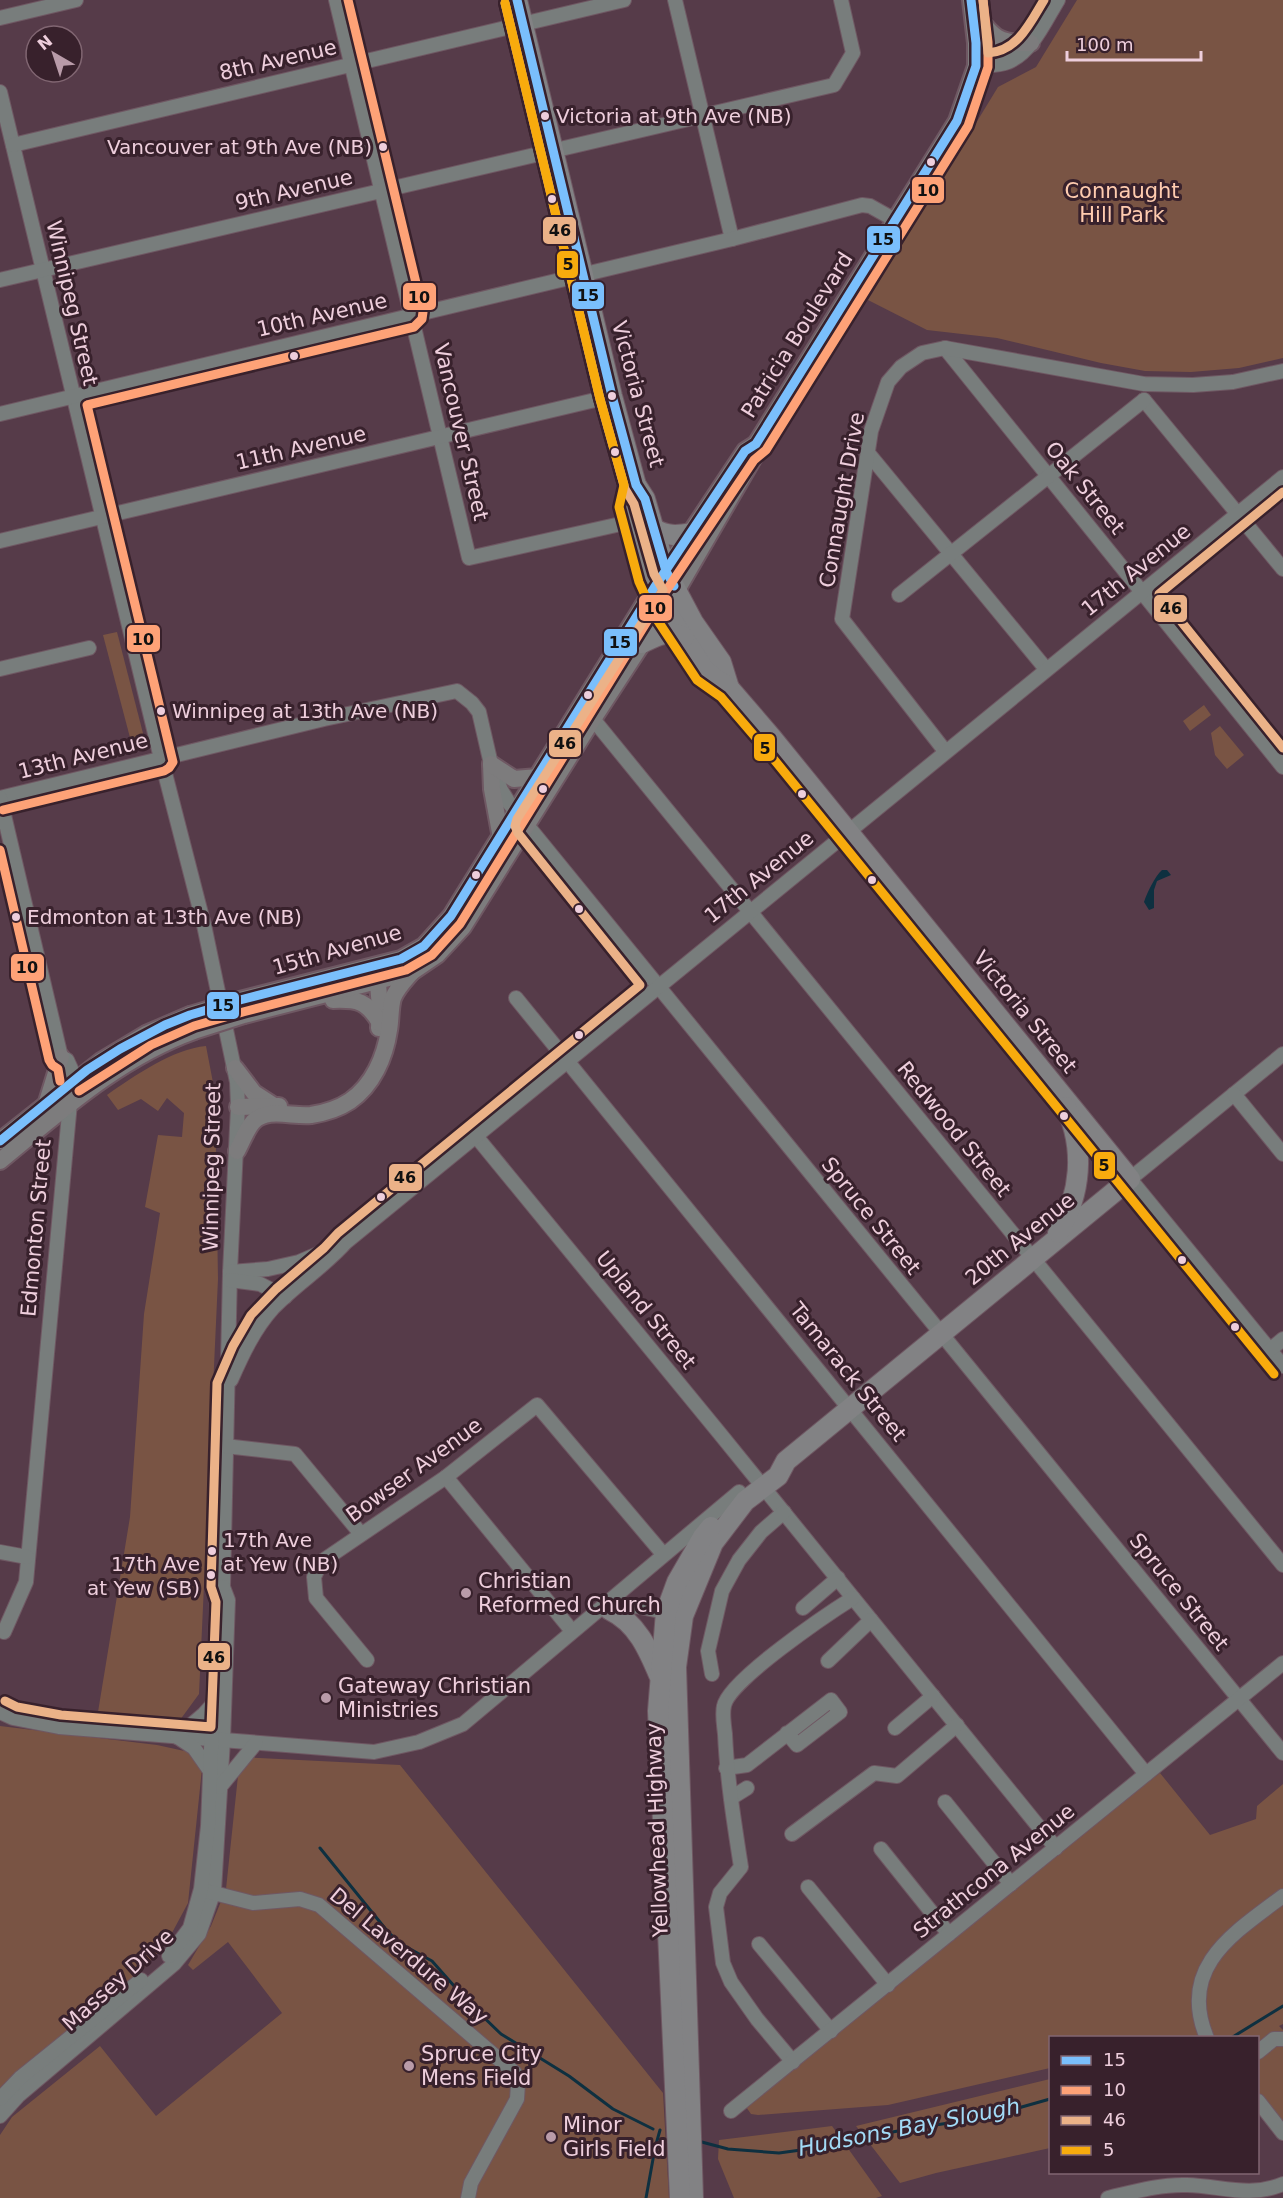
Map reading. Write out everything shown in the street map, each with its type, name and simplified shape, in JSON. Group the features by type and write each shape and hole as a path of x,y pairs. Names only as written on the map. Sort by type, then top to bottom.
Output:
{"highway":[{"name":"Victoria Street","path":"517,0 612,396 636,485 645,499 666,571 693,622 721,662 729,688"},
{"name":"Victoria Street","path":"636,485 631,505 654,588 664,608 706,672 729,688 1131,1179"},
{"path":"654,529 664,534 677,536 691,532"},
{"path":"642,644 666,633 675,633 684,637"},
{"path":"1052,1244 1068,1217 1076,1192 1079,1164 1074,1124 1060,1094"},
{"name":"20th Avenue","path":"739,1492 760,1483 771,1466 786,1461 852,1409 1131,1179"},
{"name":"Yellowhead Highway","path":"680,2198 658,1723 659,1676 675,1614 712,1544 760,1483"},
{"name":"Yellowhead Highway","path":"693,2198 676,1667 677,1582 703,1537 739,1492"},
{"path":"602,1612 621,1615 644,1641 659,1676"}],"main road":[{"path":"972,5 986,27 998,39 1014,43 1031,43"},
{"path":"972,5 976,66"},
{"name":"Patricia Boulevard","path":"666,571 745,452 756,444 957,121 976,66"},
{"name":"Patricia Boulevard","path":"677,590 754,457 756,444"},
{"name":"15th Avenue","path":"242,1008 305,1000 377,974 424,946 451,916 501,838 522,819 538,777 666,571"},
{"name":"15th Avenue","path":"0,1141 72,1082 146,1034 377,974 412,972 437,955 463,927 522,819 594,719 677,590"},
{"path":"491,764 514,778 538,777"},
{"path":"491,764 492,789 501,838"},
{"path":"237,1151 251,1124 262,1116 308,1115 327,1112 349,1101 367,1086 381,1062 389,1033 393,997 412,972"},
{"path":"238,1107 309,1106 325,1103 344,1094 360,1080 374,1058 380,1023 377,974"},
{"path":"305,1000 358,1001 370,1009 380,1023"},
{"name":"15th Avenue","path":"0,1161 69,1105 127,1063 192,1023"},
{"path":"47,1103 61,1057"},
{"path":"235,1068 254,1093 275,1106"}],"street":[{"path":"0,18 76,0"},
{"name":"Vancouver Street","path":"336,0 469,558 634,521"},
{"name":"8th Avenue","path":"13,145 624,0"},
{"path":"675,0 732,239"},
{"name":"9th Avenue","path":"0,280 834,85 854,53 841,0"},
{"path":"976,66 1007,63 1020,55 1031,43 1058,0"},
{"name":"Winnipeg Street","path":"0,92 161,759 204,925 237,1082 237,1151 230,1276 225,1446 223,1587 228,1600 217,1740"},
{"name":"10th Avenue","path":"0,414 732,239 862,205 870,206 895,220"},
{"name":"Connaught Drive","path":"945,751 842,619 871,431 888,382 901,367 922,353 945,348 1144,384 1193,385 1233,382 1283,371"},
{"name":"Oak Street","path":"945,348 1283,767"},
{"path":"1144,384 1144,400 1283,569"},
{"name":"11th Avenue","path":"0,541 612,396"},
{"path":"899,595 1144,400"},
{"path":"868,453 1046,669"},
{"name":"17th Avenue","path":"228,1387 253,1334 285,1297 346,1242 567,1059 1283,477"},
{"path":"0,669 89,648"},
{"name":"13th Avenue","path":"0,798 324,719 457,691"},
{"name":"Spruce Street","path":"457,691 479,712 491,764 501,790 522,819 1283,1753"},
{"name":"Redwood Street","path":"594,719 1283,1565"},
{"path":"0,798 61,1057 67,1060 72,1071 72,1082"},
{"name":"Tamarack Street","path":"516,998 852,1409 989,1582 1146,1774"},
{"name":"20th Avenue","path":"1131,1179 1283,1053"},
{"name":"Edmonton Street","path":"4,1632 26,1582 72,1082"},
{"path":"1234,1094 1283,1154"},
{"name":"Upland Street","path":"475,1135 1056,1848"},
{"name":"Victoria Street","path":"1131,1179 1283,1366"},
{"name":"17th Avenue","path":"230,1276 299,1262 346,1242"},
{"path":"230,1276 260,1284 285,1297"},
{"path":"1270,1350 1283,1339"},
{"name":"Bowser Avenue","path":"367,1660 316,1598 314,1577 321,1562 446,1477 537,1405 663,1554"},
{"path":"225,1446 295,1454 361,1534"},
{"path":"446,1477 572,1631"},
{"name":"20th Avenue","path":"0,1712 13,1718 59,1727 374,1752 419,1742 463,1724 572,1631 602,1612 663,1554 739,1492"},
{"path":"712,1674 708,1652 722,1591 739,1560 761,1532 784,1512"},
{"path":"0,1552 27,1557"},
{"path":"803,1608 838,1578"},
{"name":"Winnipeg Street","path":"217,1740 213,1704 217,1597 223,1587"},
{"path":"793,2062 730,1982 723,1964 716,1907 720,1893 741,1867 726,1767 723,1706 731,1692 770,1657 818,1620 853,1598"},
{"path":"602,1612 636,1606 675,1614"},
{"path":"828,1661 871,1620"},
{"name":"Strathcona Avenue","path":"731,2111 1283,1663"},
{"path":"895,1728 933,1696"},
{"path":"210,1771 194,1748 177,1737 213,1704"},
{"path":"792,1834 873,1773 897,1776 957,1725"},
{"path":"726,1767 747,1765 788,1733"},
{"name":"Massey Drive","path":"207,1892 210,1771 217,1740"},
{"name":"Massey Drive","path":"0,2116 18,2096 169,1957 190,1928 207,1892 220,1787 217,1740"},
{"path":"220,1787 256,1743"},
{"path":"731,1798 747,1788"},
{"path":"945,1802 1011,1884"},
{"path":"881,1849 950,1934"},
{"path":"808,1887 888,1984"},
{"name":"Del Laverdure Way","path":"207,1892 253,1903 300,1899 319,1905 515,2073 518,2084 517,2099 471,2183 468,2198"},
{"path":"1207,2036 1199,2019 1199,2002 1202,1979 1212,1956 1234,1933 1283,1896"},
{"path":"759,1944 831,2031"},
{"name":"Massey Drive","path":"0,2099 20,2078 116,2007"},
{"path":"1259,2051 1274,2040 1283,2039"},
{"path":"1259,2103 1283,2133"},
{"path":"1108,2198 1148,2188 1174,2185 1200,2186 1253,2194 1283,2184"}],"green space":[{"name":"Connaught Hill Park","path":"1077,0 1283,0 1283,358 1239,368 1191,372 1145,371 997,338 927,330 868,300 998,87 1036,67"},
{"path":"117,632 146,745 133,749 103,635"},
{"path":"1204,705 1211,715 1190,731 1183,721"},
{"path":"1220,726 1244,755 1227,769 1215,755 1211,733"},
{"path":"206,1046 215,1093 218,1279 199,1694 180,1720 98,1712 130,1517 144,1314 160,1213 145,1207 158,1135 182,1137 184,1113 167,1098 158,1111 141,1099 118,1110 107,1095 167,1058 193,1048"},
{"path":"0,1726 157,1745 189,1752 202,1769 188,1903 166,1944 138,1974 36,2057 0,2092"},
{"path":"240,1757 400,1765 663,2093 669,2198 0,2198 0,2135 12,2117 100,2046 156,2116 282,2013 228,1942 193,1970 188,1965 211,1926 226,1889"},
{"path":"1160,1773 1210,1835 1256,1819 1257,1806 1283,1784 1283,2024 1279,2026 1283,2030 1283,2133 1259,2101 1259,2036 1049,2036 1049,2068 888,2105 751,2114 744,2104 1059,1843"},
{"path":"1049,2079 1049,2148 900,2183 856,2126"},
{"path":"832,2126 882,2196 876,2198 734,2198 718,2159 719,2140"}],"water":[{"path":"1162,870 1167,870 1171,875 1157,881 1154,890 1154,908 1149,910 1144,902 1154,880"}],"waterway":[{"name":"Hudsons Bay Slough","path":"320,1848 388,1932 401,1944 432,1961 470,2004 501,2034 569,2076 613,2109 653,2129"},
{"name":"Hudsons Bay Slough","path":"1234,2036 1283,2006"},
{"name":"Hudsons Bay Slough","path":"698,2141 728,2149 779,2153 908,2129 983,2118 1049,2099"},
{"path":"646,2198 660,2130"}],"transit line":[{"name":"10","path":"3,810 164,771 173,762 87,405 414,327 422,319 423,312 348,0"},
{"name":"15","path":"517,0 612,396 636,485 645,499 666,571 674,586"},
{"name":"15","path":"0,1141 87,1070 165,1025 240,1000 401,959 424,946 451,916 654,588 745,451 756,444 957,121 976,66 971,0"},
{"name":"10","path":"79,1091 151,1045 194,1026 406,970 432,955 460,924 664,594 754,460 766,450 968,126 988,67 988,42 983,0"},
{"name":"46","path":"983,0 988,53 998,51 1015,41 1028,26 1044,0"},
{"name":"46","path":"5,1701 17,1707 61,1715 211,1727 216,1602 211,1587 217,1383 233,1346 251,1315 338,1233 640,985 518,833 515,826 517,819 663,590 654,574 634,504 625,489 600,399 505,3"},
{"name":"5","path":"505,3 600,399 624,485 619,507 639,582 654,615 697,680 721,697 763,746 1274,1374"},
{"name":"46","path":"1283,492 1159,594 1283,748"},
{"name":"10","path":"0,850 49,1060 58,1069 60,1081"}],"place":[{"name":"Victoria at 9th Ave (NB)","path":"545,116"},
{"name":"Vancouver at 9th Ave (NB)","path":"383,147"},
{"name":"Winnipeg at 13th Ave (NB)","path":"161,711"},
{"name":"Edmonton at 13th Ave (NB)","path":"16,917"},
{"name":"17th Ave at Yew (NB)","path":"212,1551"},
{"name":"17th Ave at Yew (SB)","path":"211,1575"},
{"name":"Christian Reformed Church","path":"466,1593"},
{"name":"Gateway Christian Ministries","path":"326,1698"},
{"name":"Spruce City Mens Field","path":"409,2066"},
{"name":"Minor Girls Field","path":"551,2137"}]}
